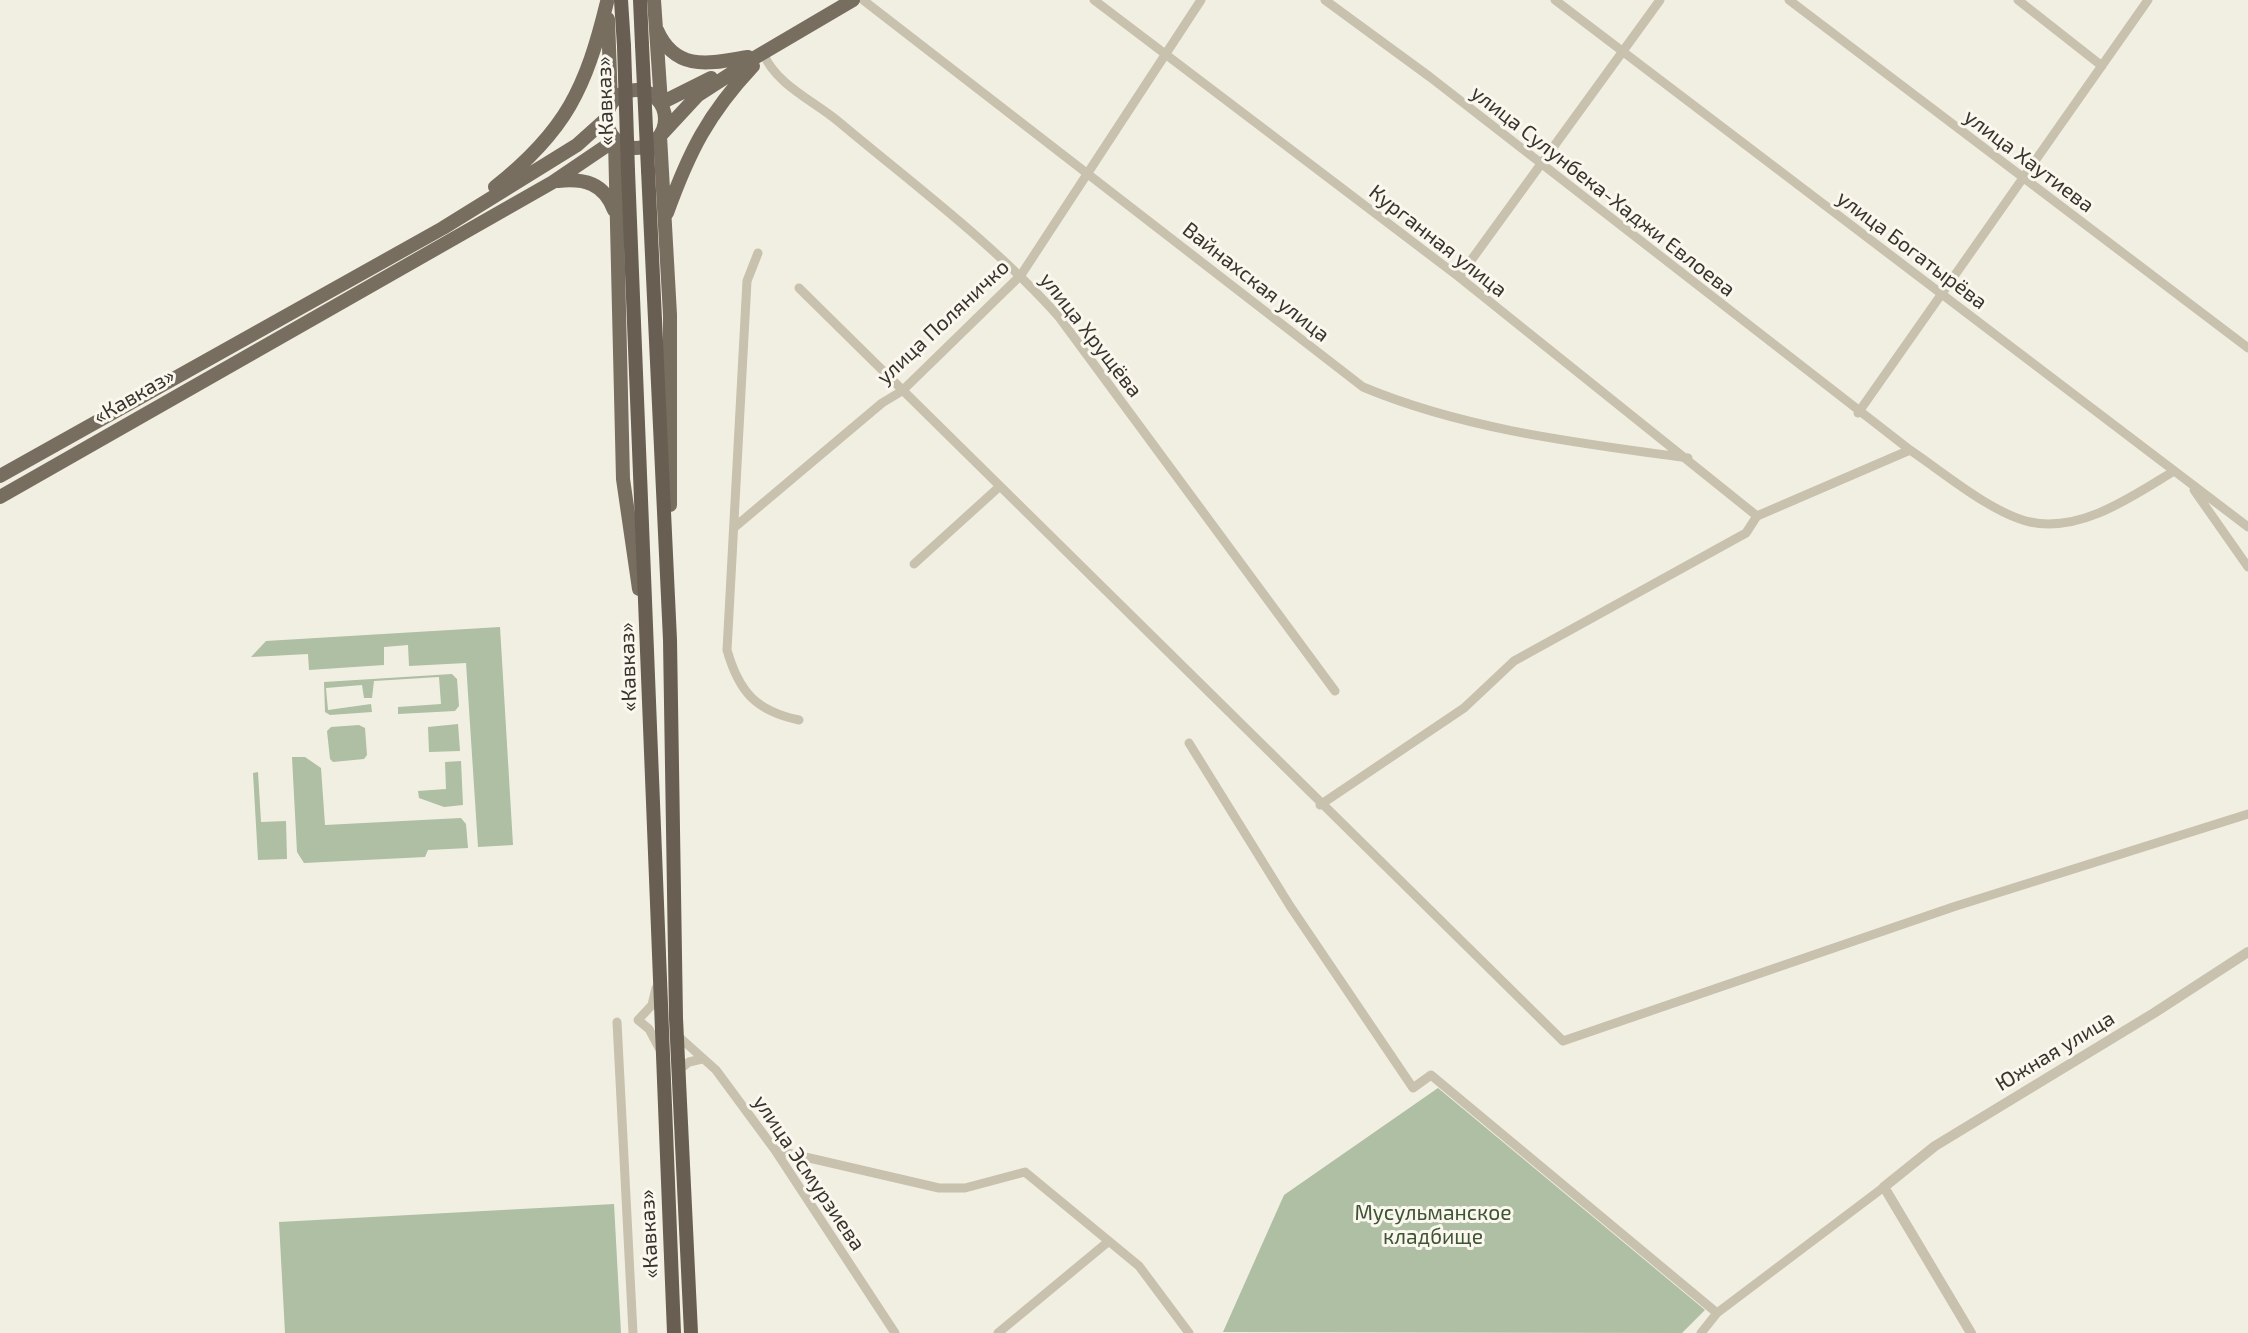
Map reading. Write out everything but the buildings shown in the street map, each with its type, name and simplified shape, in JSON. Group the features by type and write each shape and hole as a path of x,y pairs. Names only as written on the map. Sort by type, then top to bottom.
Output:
{"highway":[{"name":"«Кавказ»","path":"640,0 670,640 677,1035 691,1333"},
{"name":"«Кавказ»","path":"612,1 624,46 649,654 661,1056 674,1333"}],"main road":[{"path":"654,0 661,103 666,120 660,136 670,315 670,640"},
{"path":"661,103 764,55 853,0"},
{"path":"612,1 611,103 606,119 615,140 623,479 649,654"},
{"path":"443,228 523,164 552,135 574,102 590,66 612,1"},
{"path":"656,27 662,40 672,51 701,64 764,55"},
{"path":"664,221 700,132 731,89 764,55"},
{"path":"615,140 630,149 642,149 660,136 698,95 746,64"},
{"path":"611,103 620,95 636,90 653,95 661,103"},
{"name":"«Кавказ»","path":"0,476 443,228 564,153 606,119"},
{"name":"«Кавказ»","path":"0,496 553,182 615,140"},
{"path":"553,182 573,179 599,187 609,198 617,218"}],"street":[{"name":"Вайнахская улица","path":"863,0 1363,387 1405,405 1547,438 1688,458"},
{"name":"Курганная улица","path":"1094,0 1459,278 1688,458 1757,516"},
{"name":"улица Поляничко","path":"736,526 882,403 902,391 1021,275 1201,0"},
{"name":"улица Сулунбека-Хаджи Евлоева","path":"1325,0 1542,165 1858,412 1998,509 2030,522 2066,522 2118,505 2174,471"},
{"name":"улица Богатырёва","path":"1555,0 2248,527"},
{"path":"1459,278 1660,0"},
{"name":"улица Хаутиева","path":"1789,0 2248,348"},
{"path":"2018,0 2102,66"},
{"path":"1858,412 2148,0"},
{"name":"улица Хрущёва","path":"764,55 770,69 825,110 1021,275 1059,317 1335,691"},
{"path":"758,253 747,281 736,526 727,650 734,676 753,701 778,715 799,720"},
{"path":"799,288 1320,805 1563,1041 1954,907 2248,814"},
{"path":"1320,805 1464,708 1514,661 1746,533 1757,516 1910,450"},
{"path":"2189,482 2248,567"},
{"path":"914,564 999,487"},
{"path":"1189,743 1290,906 1413,1088 1431,1075 1717,1313"},
{"name":"Южная улица","path":"1884,1187 1935,1146 2154,1013 2248,951"},
{"path":"659,979 652,1005 638,1020 656,1040 661,1056"},
{"path":"617,1022 633,1333"},
{"name":"улица Эсмурзиева","path":"677,1035 716,1070 775,1150 895,1333"},
{"path":"679,1070 702,1059"},
{"path":"775,1150 939,1188 965,1188 1025,1172 1139,1266 1189,1333"},
{"path":"1701,1333 1717,1313 1884,1187 1971,1333"},
{"path":"998,1333 1109,1241"}],"green space":[{"path":"500,627 513,845 478,847 466,663 409,666 408,645 384,647 384,665 309,670 308,654 251,657 266,641"},
{"path":"452,674 457,679 459,706 455,711 398,714 398,707 441,704 439,677 374,681 372,698 364,698 362,685 326,688 328,710 371,704 372,712 330,715 325,712 324,682"},
{"path":"458,724 460,751 429,752 428,727"},
{"path":"359,725 365,728 367,755 364,759 333,762 330,759 327,731 331,727"},
{"path":"292,757 305,757 321,768 325,825 461,818 466,824 468,848 428,850 425,857 304,863 297,852"},
{"path":"461,761 463,805 444,807 419,798 418,791 446,789 445,762"},
{"path":"258,772 261,822 286,821 287,859 258,860 253,773"},
{"name":"Мусульманское кладбище","path":"1438,1088 1705,1310 1682,1333 1223,1332 1284,1195"},
{"path":"614,1204 621,1333 285,1333 279,1222"}]}
